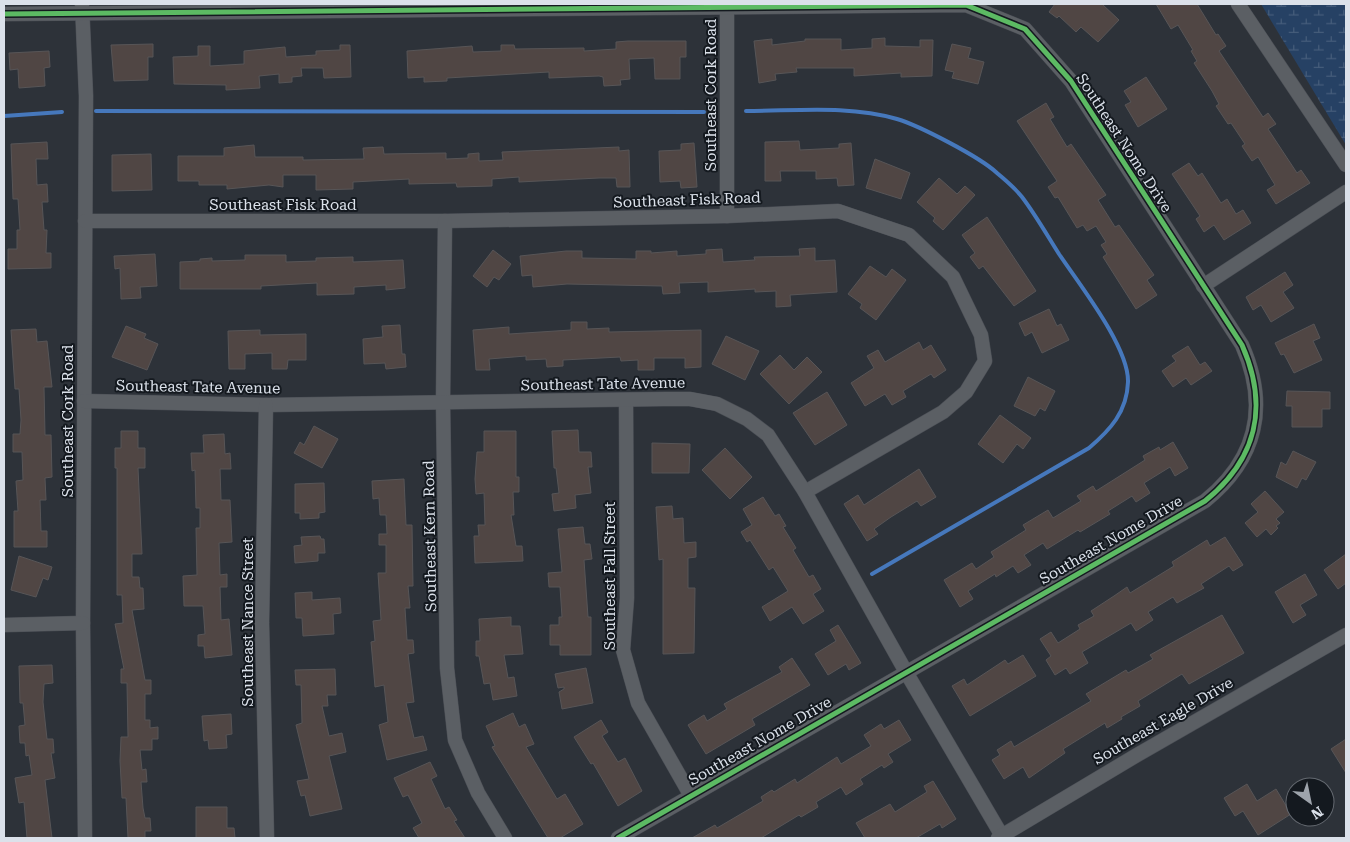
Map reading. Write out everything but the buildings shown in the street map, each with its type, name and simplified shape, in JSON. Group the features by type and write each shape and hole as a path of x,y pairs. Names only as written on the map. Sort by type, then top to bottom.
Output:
{"street":[{"path":"1238,4 1346,165"},
{"name":"Southeast Cork Road","path":"727,5 727,216"},
{"name":"Southeast Nome Drive","path":"4,14 83,9 966,5 1025,29 1070,81 1242,345 1254,378 1257,398 1255,426 1249,445 1230,478 1205,501 618,838"},
{"name":"Southeast Cork Road","path":"83,9 86,96 83,623 85,838"},
{"path":"1203,286 1346,192"},
{"name":"Southeast Fisk Road","path":"85,221 445,222 727,216 838,210 908,235 953,277 981,335 984,361 966,392 943,412 805,492"},
{"name":"Southeast Kern Road","path":"445,222 443,402 447,668 455,740 478,792 505,838"},
{"name":"Southeast Tate Avenue","path":"84,401 266,405 690,399 716,404 747,419 768,435 805,492 1000,837"},
{"name":"Southeast Fall Street","path":"626,400 626,598 623,650 638,703 691,796"},
{"name":"Southeast Nance Street","path":"266,405 262,623 267,838"},
{"path":"4,625 83,623"},
{"name":"Southeast Eagle Drive","path":"1000,837 1137,754 1346,634"}],"green space":[{"path":"1261,4 1346,4 1346,145"}],"waterway":[{"path":"746,111 841,110 897,119 920,128 989,166 1016,190 1032,210 1112,334 1126,368 1127,393 1121,411 1104,434 1089,448 872,574"},
{"path":"96,111 704,112"},
{"path":"4,116 62,112"}],"cycle path":[{"path":"4,14 966,5 1025,29 1071,81 1242,345 1255,389 1256,410 1253,430 1247,449 1237,467 1223,485 1205,501 618,838"}]}
